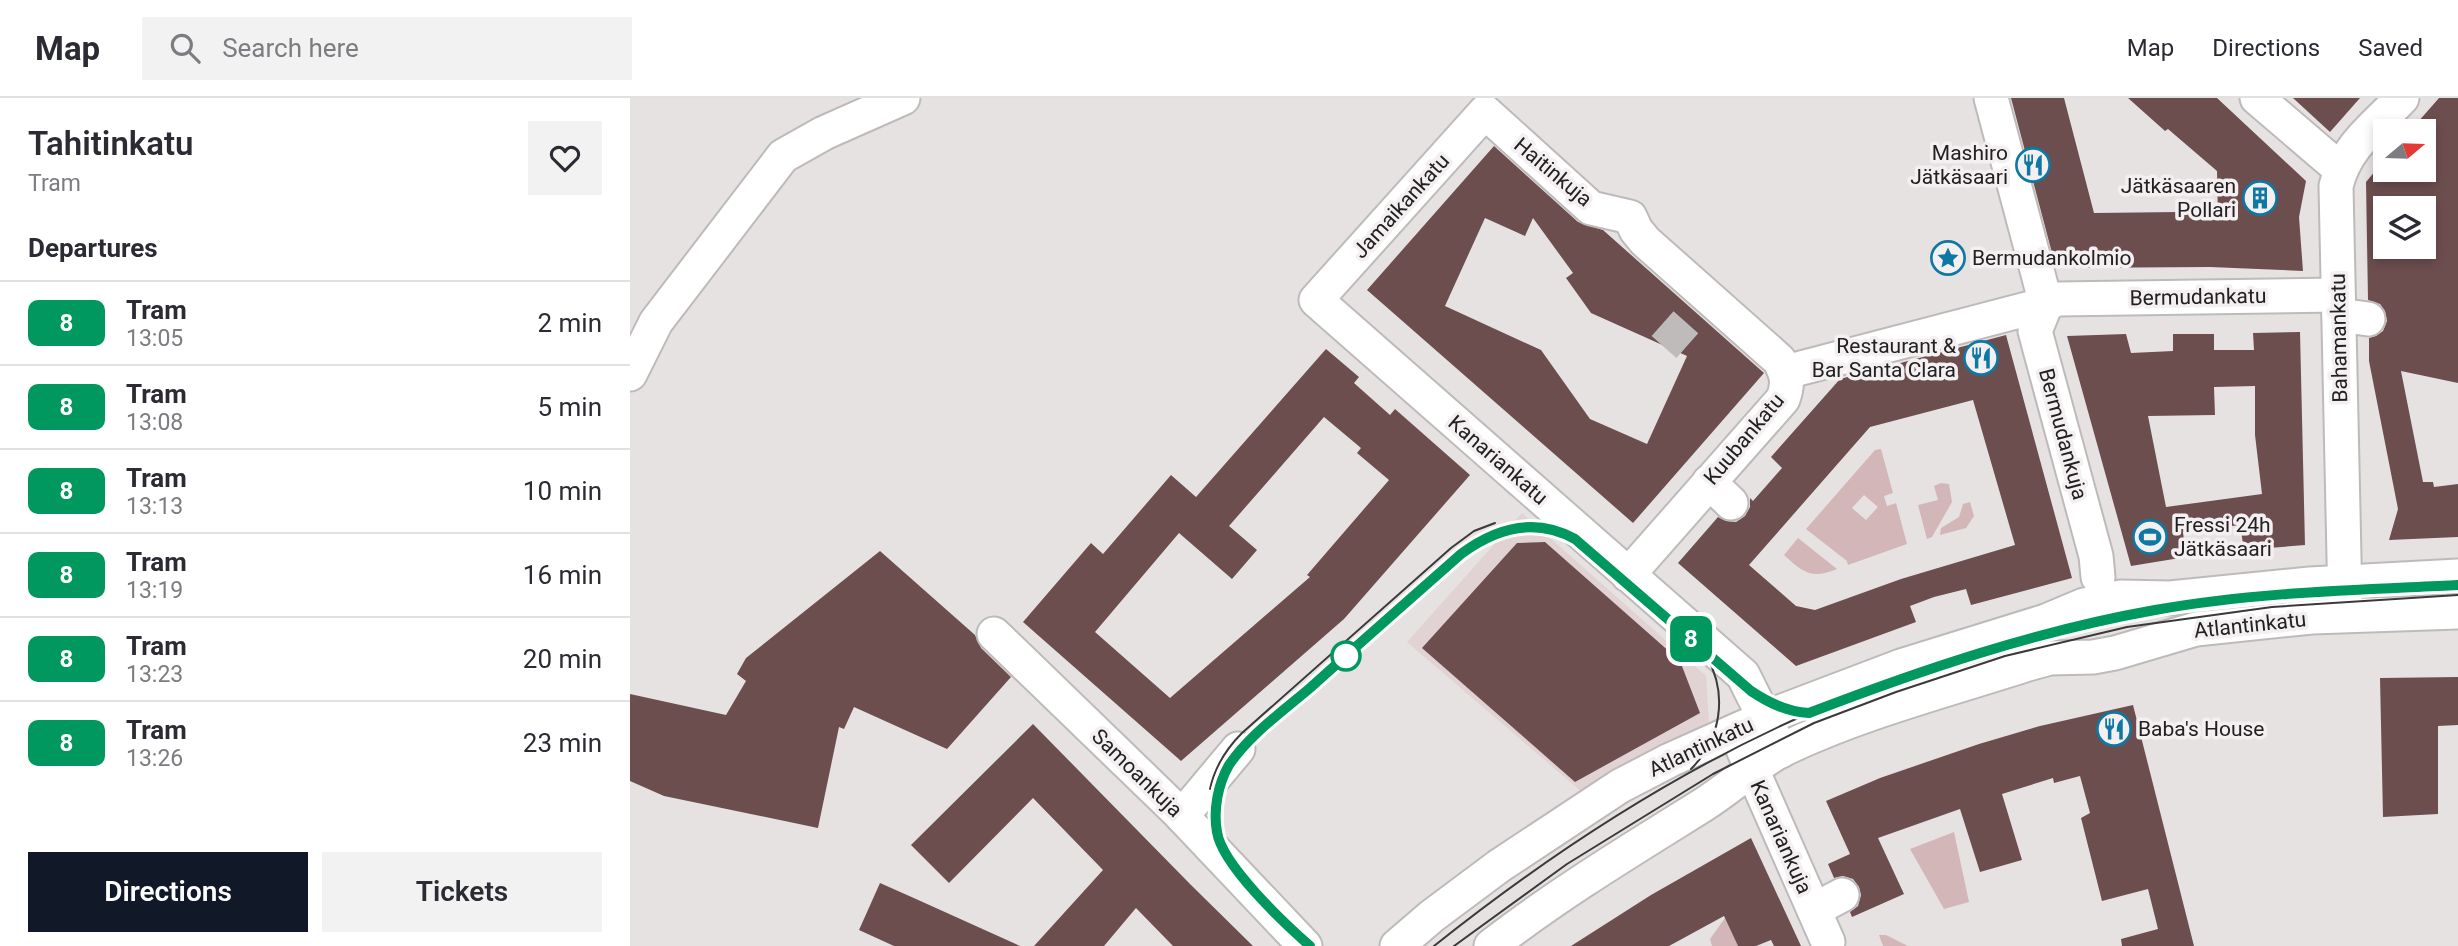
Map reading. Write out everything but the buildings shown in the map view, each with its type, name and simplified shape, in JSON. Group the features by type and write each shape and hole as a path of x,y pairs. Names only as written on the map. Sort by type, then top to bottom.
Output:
{"street":[{"path":"630,374 656,322 783,156 824,133 902,98"},
{"path":"1786,372 2052,301 1991,98"},
{"path":"2257,98 2340,169"},
{"name":"Bahamankatu","path":"2344,600 2348,310 2336,186 2340,169 2352,148 2402,98"},
{"name":"Haitinkuja","path":"1485,113 1591,208 1630,217"},
{"name":"Jamaikankatu","path":"1316,300 1485,113"},
{"name":"Kuubankatu","path":"1628,575 1720,493 1783,399 1788,386 1786,372 1779,360 1702,304 1645,241 1630,217"},
{"name":"Kanariankatu","path":"1316,300 1743,675 1749,724 1781,751"},
{"name":"Bermudankatu","path":"2052,301 2348,310"},
{"name":"Bermudankuja","path":"2052,301 2035,331 2096,556 2098,577"},
{"name":"Atlantinkatu","path":"1490,946 1575,885 1716,797 1781,751 1916,700 2050,658 2093,657 2115,653 2196,629 2312,617 2344,600 2458,576"},
{"name":"Atlantinkatu","path":"1397,946 1499,866 1620,786 1670,760 1749,724 1852,684 2046,621 2084,605 2120,597 2344,600 2458,612"},
{"name":"Samoankuja","path":"995,634 1182,816 1305,946"},
{"name":"Kanariankuja","path":"1749,724 1752,769 1828,903 1828,942"},
{"path":"1182,816 1238,749"}],"shaded area":[{"path":"1881,449 1893,493 1884,496 1887,506 1896,503 1907,544 1848,565 1847,561 1806,529 1875,450","holes":["1864,495 1878,507 1866,520 1852,508"]},
{"path":"1949,484 1952,502 1932,537 1927,539 1918,505 1938,500 1934,486"},
{"path":"1970,502 1974,516 1966,528 1940,535 1941,528 1959,517 1963,504"},
{"path":"1522,513 1706,676 1709,723 1583,793 1407,642"},
{"path":"1798,538 1837,569 1814,574 1797,566 1784,555"},
{"path":"1954,832 1969,902 1944,909 1910,849"},
{"path":"1725,918 1738,946 1712,946 1710,939"},
{"path":"1879,935 1886,935 1908,946 1883,946"}],"tunnel":[{"path":"1664,347 1695,312"}],"tram line":[{"path":"1210,789 1222,758 1242,733 1451,548 1474,531 1495,523"},
{"name":"8","path":"1310,946 1247,883 1225,856 1216,832 1215,818 1223,778 1237,753 1269,723 1461,554 1498,531 1522,526 1541,527 1567,534 1590,550 1751,691 1774,705 1796,713 1809,713 2005,645 2157,609 2271,596 2458,585"},
{"path":"1309,946 1245,883 1225,855 1215,823 1218,792 1225,774 1247,743 1267,724 1461,554 1488,538 1516,528 1531,527 1560,532 1575,539 1751,691 1785,709 1807,713"},
{"path":"1434,946 1567,848 1660,789 1757,737 1867,691 2040,636 2158,609 2270,596 2458,585"},
{"path":"1454,946 1567,864 1713,774 1814,723 1896,692 2005,656 2127,627 2272,607 2458,595"},
{"path":"1691,769 1709,744 1718,716 1718,686 1707,657"}],"place":[{"name":"Mashiro Jätkäsaari","path":"2033,165"},
{"name":"Jätkäsaaren Pollari","path":"2260,198"},
{"name":"Bermudankolmio","path":"1948,258"},
{"name":"Restaurant & Bar Santa Clara","path":"1981,358"},
{"name":"Fressi 24h Jätkäsaari","path":"2150,537"},
{"name":"Baba's House","path":"2114,729"}]}
